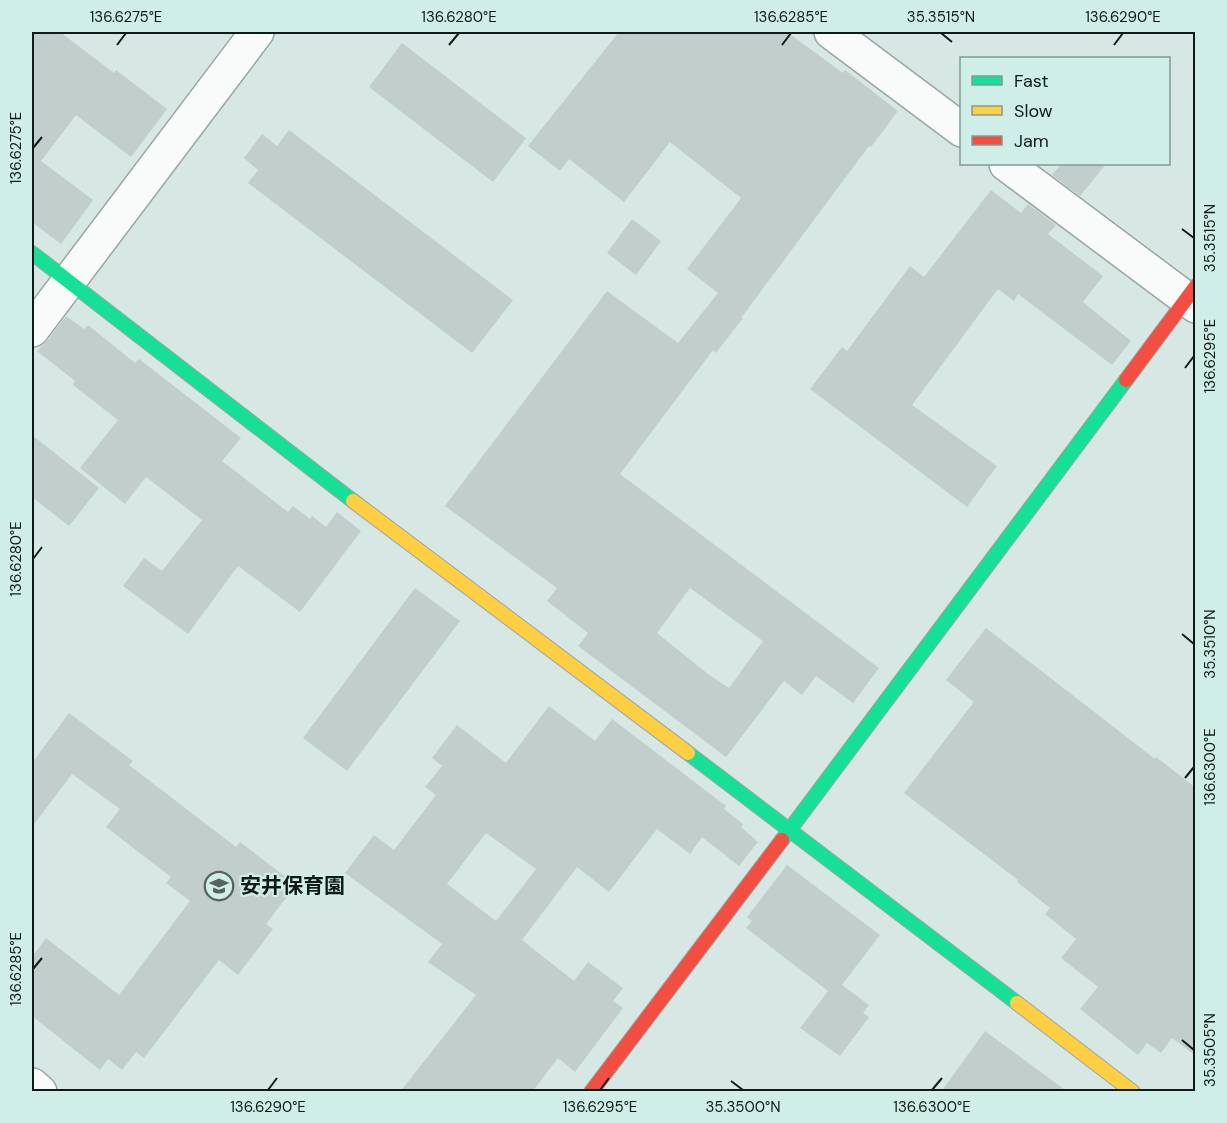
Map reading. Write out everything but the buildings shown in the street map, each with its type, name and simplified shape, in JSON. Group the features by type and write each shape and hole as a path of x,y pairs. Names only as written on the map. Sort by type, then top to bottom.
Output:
{"street":[{"path":"32,330 257,32"},
{"path":"831,32 960,129"},
{"path":"591,1092 1192,297 1007,165"},
{"path":"32,253 412,546 791,829 1133,1092"},
{"path":"32,1085 39,1091"}],"traffic: fast":[{"path":"32,253 353,501"},
{"path":"782,840 1126,380"},
{"path":"688,753 1017,1003"}],"traffic: slow":[{"path":"353,501 688,753"},
{"path":"1017,1003 1133,1092"}],"traffic: jam":[{"path":"1126,380 1196,286"},
{"path":"591,1092 782,840"}],"place":[{"name":"安井保育園","path":"219,886"}]}
